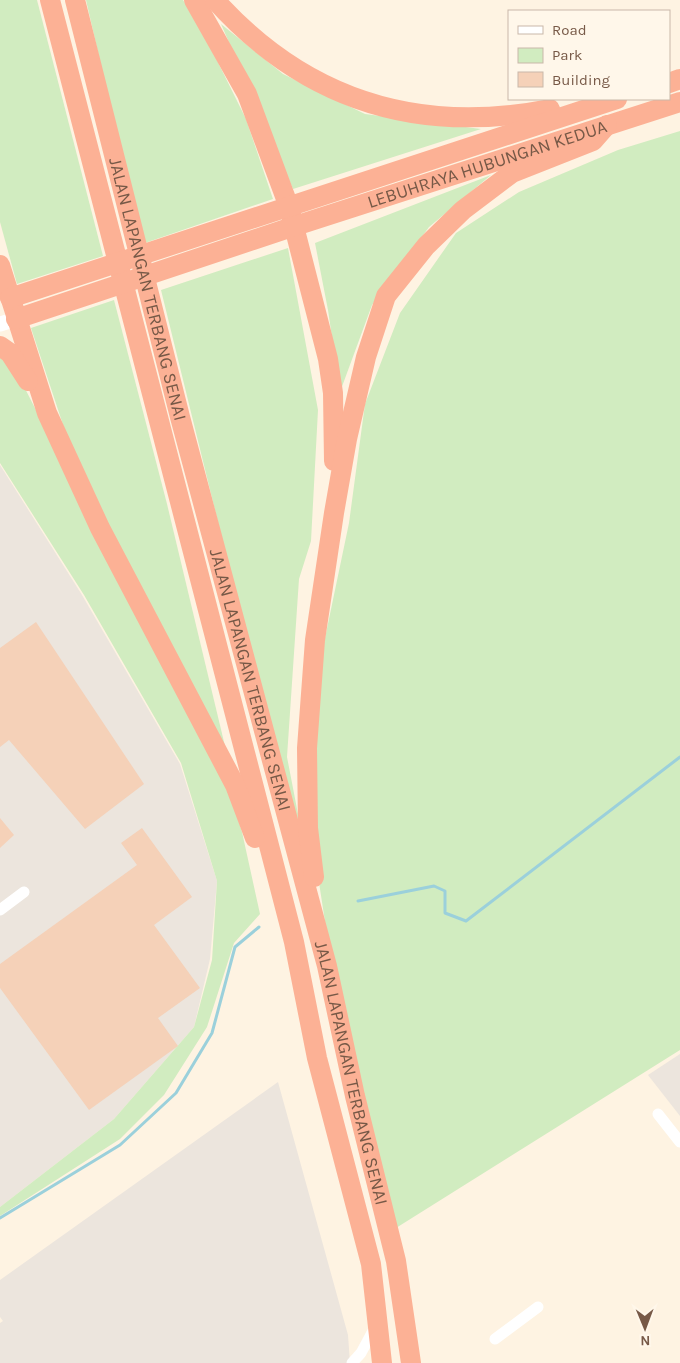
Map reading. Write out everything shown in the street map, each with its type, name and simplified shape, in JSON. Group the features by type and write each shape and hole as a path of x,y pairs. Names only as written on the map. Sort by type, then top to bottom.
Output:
{"highway":[{"name":"JALAN LAPANGAN TERBANG SENAI","path":"50,0 294,942 316,1058 371,1264 382,1363"},
{"name":"JALAN LAPANGAN TERBANG SENAI","path":"75,0 180,417 327,966 355,1096 396,1261 411,1363"},
{"path":"194,0 247,94 295,226 328,358 333,393 334,513"},
{"path":"215,0 255,39 288,65 352,98 395,110 425,115 486,118 516,116 601,100"},
{"name":"LEBUHRAYA HUBUNGAN KEDUA","path":"5,300 614,100"},
{"name":"LEBUHRAYA HUBUNGAN KEDUA","path":"8,322 295,226 680,102"},
{"path":"327,966 308,828 306,748 315,640 347,439 366,357 386,296 426,246 463,210 512,173 594,141 607,125"},
{"path":"0,266 8,322 46,413 100,528 235,785 252,828 276,904 294,942"},
{"path":"0,346 10,353 46,413"}],"street":[{"path":"0,910 24,892"},
{"path":"658,1114 680,1142"},
{"path":"495,1339 538,1307"},
{"path":"352,1363 369,1340 378,1322"}],"shaded area":[{"path":"0,465 82,595 180,764 217,881 210,959 194,1027 114,1119 0,1207"},
{"path":"680,1054 680,1116 648,1075"},
{"path":"278,1082 348,1335 350,1363 0,1363 0,1323 3,1321 0,1317 0,1280"}],"green space":[{"path":"0,0 37,0 103,256 17,284 0,222"},
{"path":"86,0 183,0 198,22 246,119 273,199 142,244"},
{"path":"221,24 283,74 365,114 481,129 293,189"},
{"path":"680,131 680,1050 396,1228 328,941 312,837 316,681 349,523 365,404 400,313 456,233 519,192 618,150"},
{"path":"491,175 429,227 372,305 340,392 328,310 315,243"},
{"path":"288,248 318,410 311,541 299,579 287,757 298,819 290,816 161,290"},
{"path":"114,300 167,504 230,767 74,458 31,328"},
{"path":"0,353 14,367 226,782 242,832 260,914 234,943 207,1027 164,1095 120,1139 0,1216 0,1207 114,1119 194,1027 212,960 217,881 181,763 84,595 0,463"}],"building":[{"path":"36,622 144,784 85,829 9,740 0,747 0,648"},
{"path":"0,818 14,835 0,848"},
{"path":"142,828 192,897 154,925 200,988 158,1018 178,1046 89,1110 0,988 0,964 137,865 121,843"}],"waterway":[{"path":"358,901 434,886 445,891 445,913 466,921 680,757"},
{"path":"0,1218 120,1145 176,1093 212,1033 235,947 259,927"}]}
